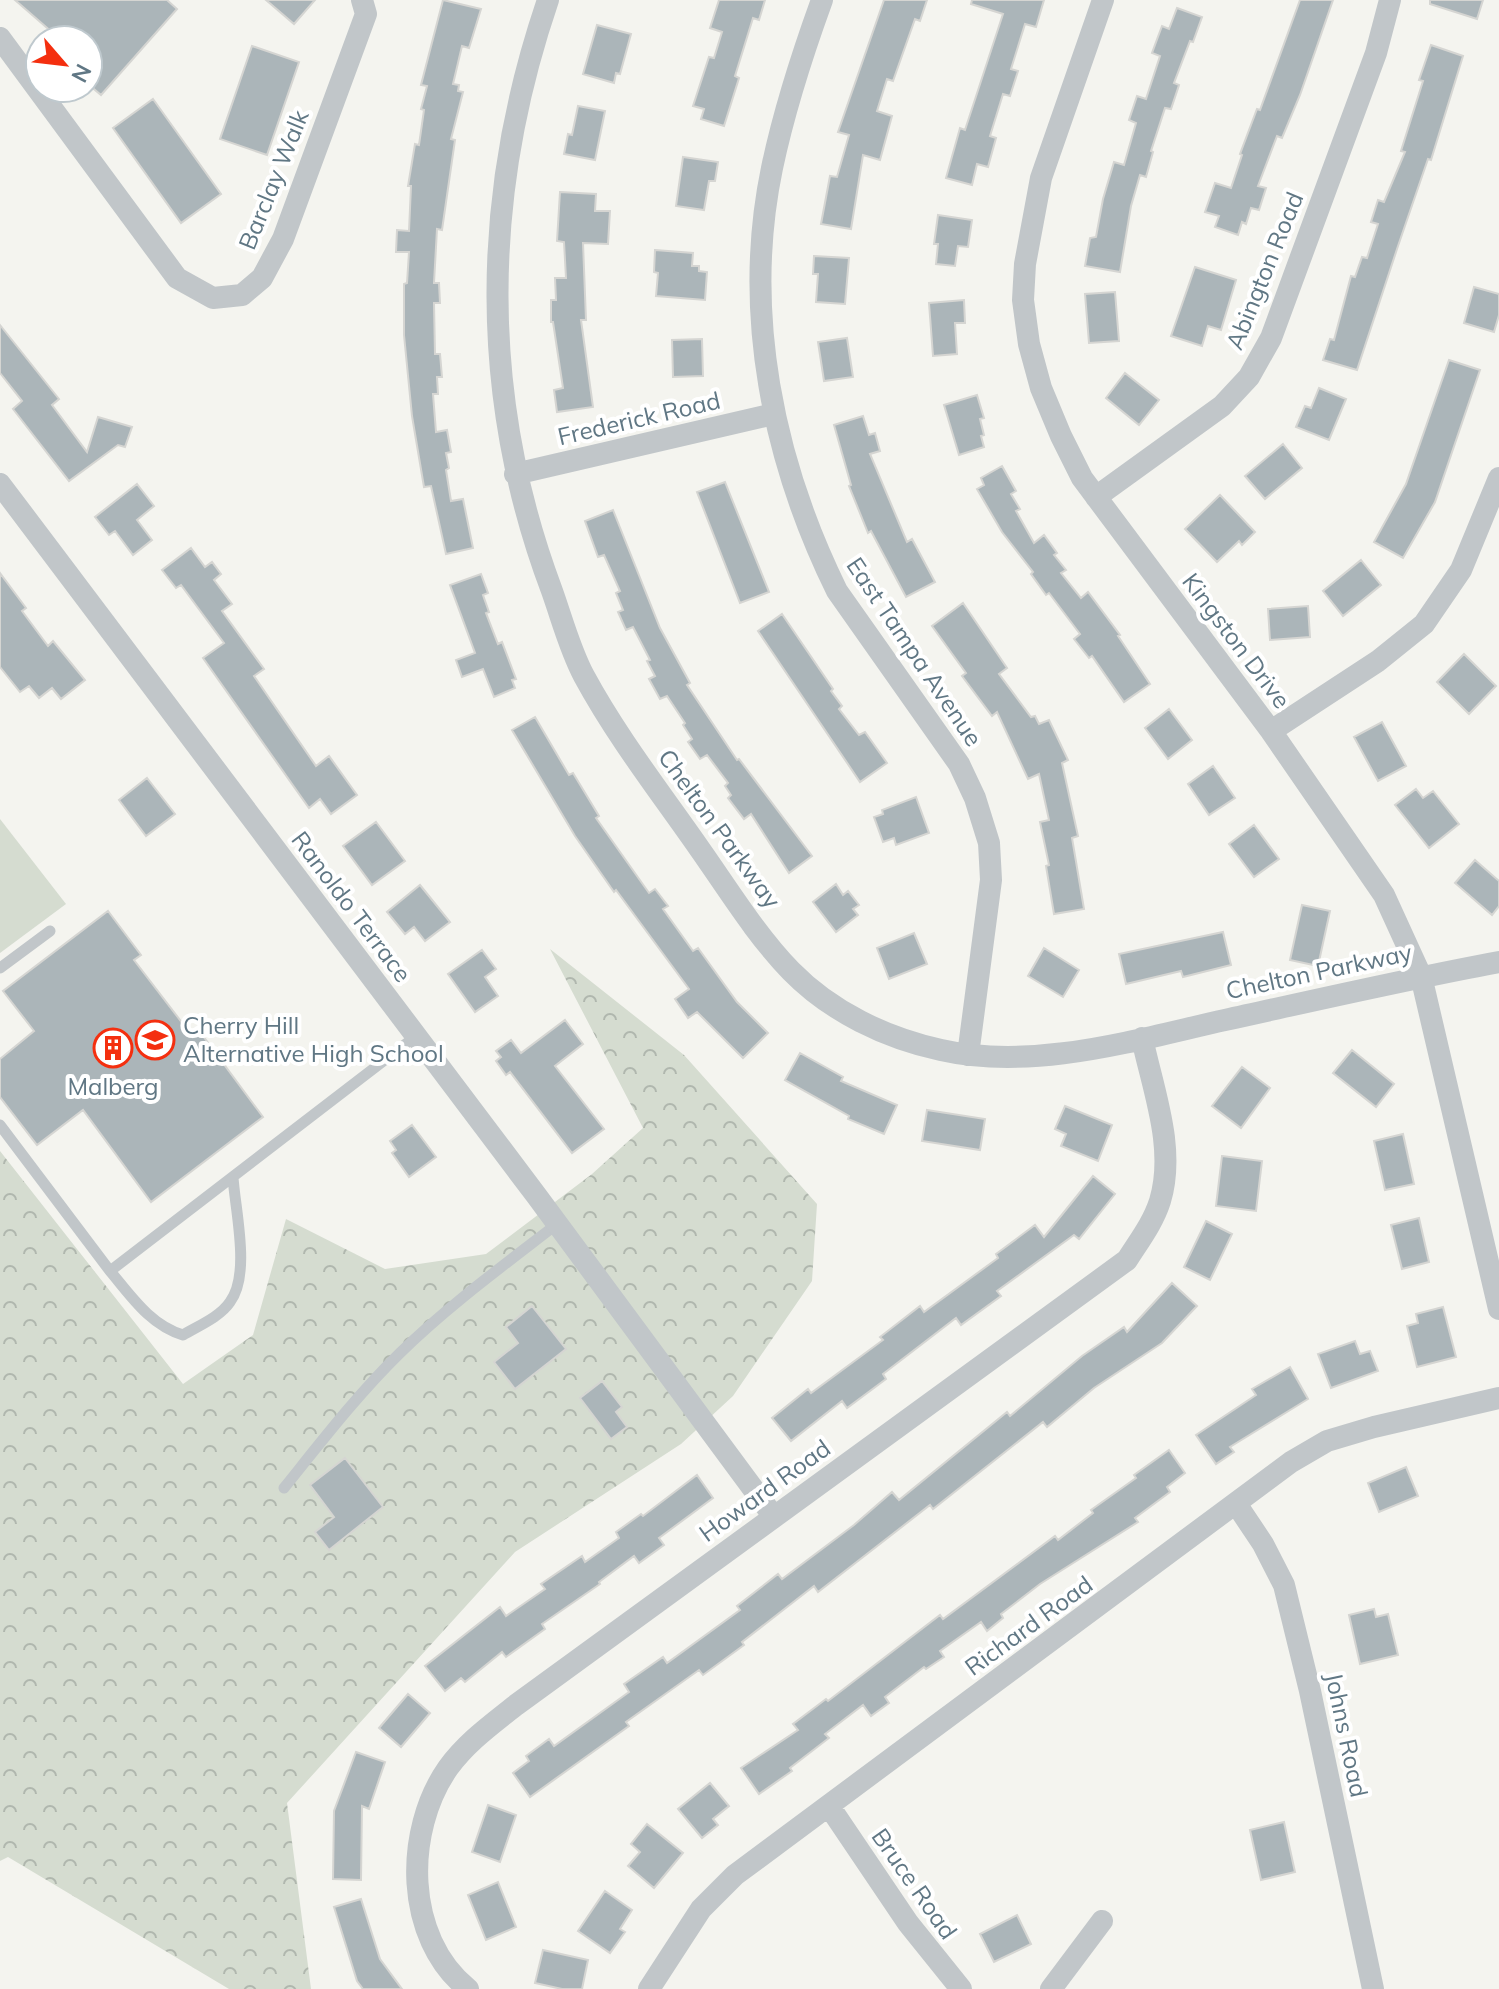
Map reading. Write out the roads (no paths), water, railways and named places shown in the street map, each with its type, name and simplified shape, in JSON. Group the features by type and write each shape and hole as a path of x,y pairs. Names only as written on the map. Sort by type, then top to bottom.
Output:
{"street":[{"name":"Barclay Walk","path":"0,38 177,278 213,298 242,295 262,278 283,239 366,14 362,0"},
{"name":"Chelton Parkway","path":"548,0 521,91 506,160 501,217 499,363 515,474 532,540 581,671 611,722 792,972 858,1021 896,1038 968,1055 1035,1056 1142,1038 1421,976 1499,962"},
{"name":"East Tampa Avenue","path":"822,0 796,77 772,170 760,261 761,321 774,414 796,494 837,591 959,764 975,798 989,843 991,880 968,1055"},
{"name":"Kingston Drive","path":"1103,0 1041,178 1025,264 1023,300 1029,344 1041,388 1082,478 1271,731 1384,895 1421,976 1499,1309"},
{"name":"Abington Road","path":"1096,497 1222,406 1249,377 1271,338 1376,53 1390,0"},
{"name":"Frederick Road","path":"515,474 774,414"},
{"path":"1271,731 1378,661 1424,624 1461,570 1499,478"},
{"name":"Ranoldo Terrace","path":"0,484 774,1517"},
{"name":"Howard Road","path":"468,1989 457,1980 434,1946 423,1914 418,1874 419,1833 430,1801 448,1769 472,1739 1127,1260 1150,1224 1159,1203 1166,1162 1165,1143 1142,1038"},
{"name":"Richard Road","path":"649,1989 701,1909 735,1875 1291,1462 1327,1441 1499,1398"},
{"name":"Johns Road","path":"1237,1505 1263,1544 1284,1585 1310,1691 1373,1989"},
{"name":"Bruce Road","path":"829,1806 908,1923 961,1989"},
{"path":"1051,1989 1102,1921"}],"lane":[{"path":"0,968 50,931"},
{"path":"110,1271 416,1036"},
{"path":"0,1125 139,1306 168,1330 183,1335 230,1303 239,1283 240,1248 233,1177"},
{"path":"284,1488 401,1352 482,1282 557,1224"}],"place":[{"name":"Cherry Hill Alternative High School","path":"155,1040"},
{"name":"Malberg","path":"113,1048"}]}
